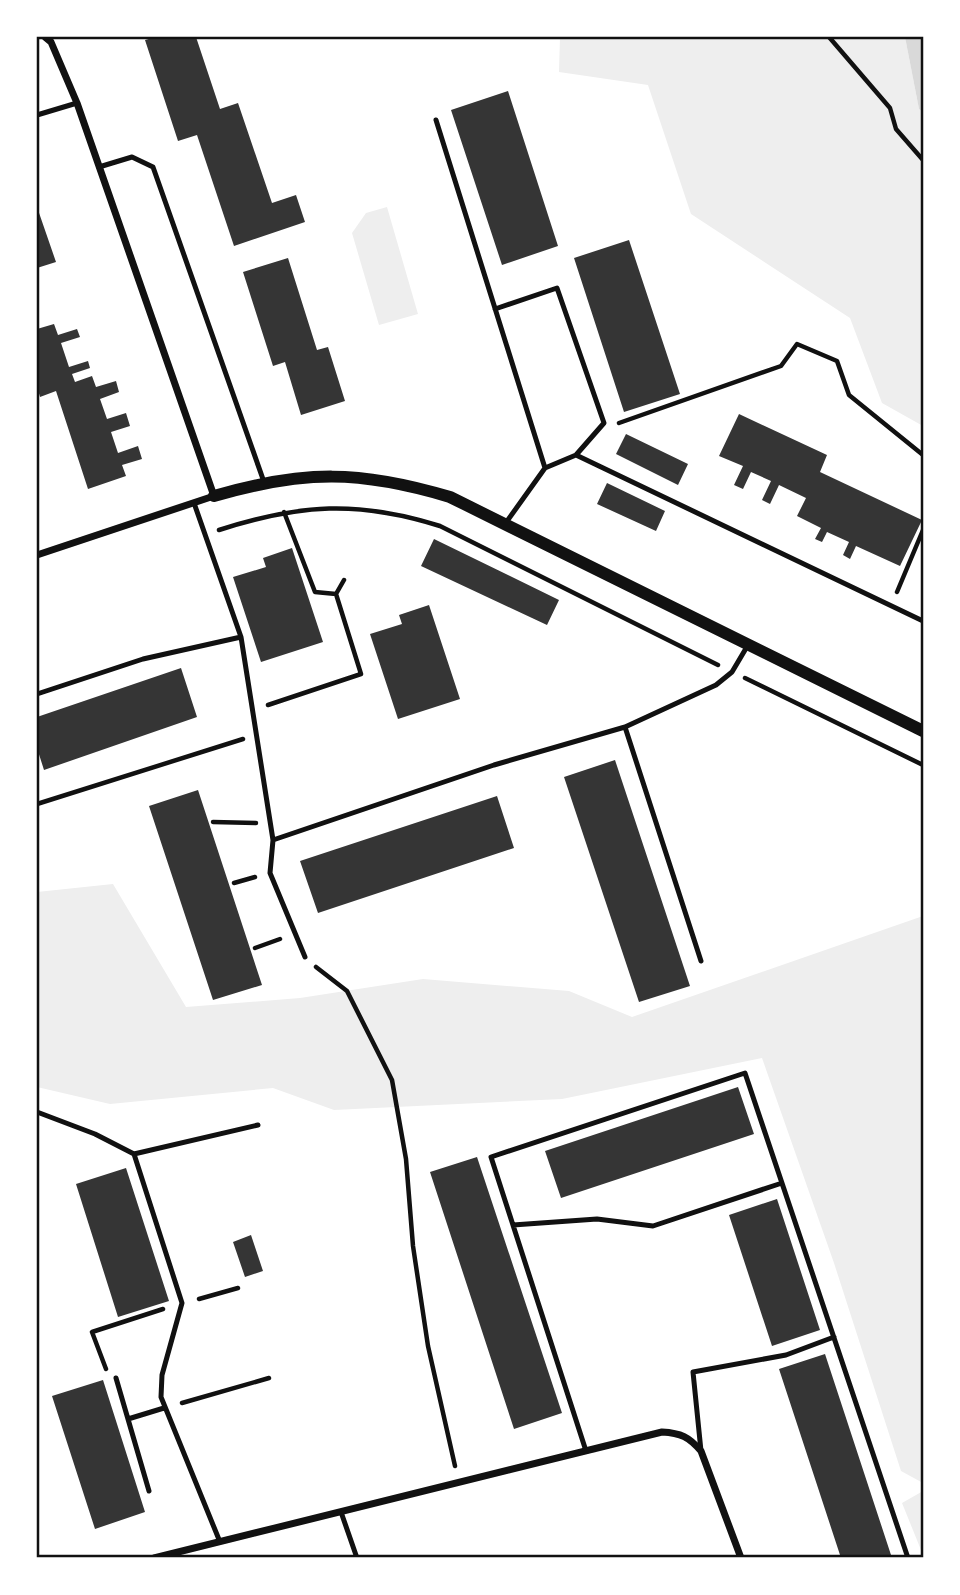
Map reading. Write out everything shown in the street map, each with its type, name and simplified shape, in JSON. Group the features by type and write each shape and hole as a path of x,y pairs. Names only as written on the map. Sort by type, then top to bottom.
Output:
{"street":[{"path":"45,37 51,42 77,103 214,496"},
{"path":"38,552 264,482 329,475 361,477 450,497 923,731"},
{"path":"154,1558 662,1432 678,1433 690,1439 701,1451 741,1558"}],"lane":[{"path":"37,116 77,103"},
{"path":"436,120 545,468"},
{"path":"99,167 132,157 153,167 264,482"},
{"path":"495,309 557,288 604,423 576,455 545,468 505,524"},
{"path":"576,455 923,621"},
{"path":"194,503 241,637 271,823 273,840 270,873 293,934 305,957"},
{"path":"37,694 143,659 241,637"},
{"path":"273,840 494,765 625,727 716,685 732,672 748,645"},
{"path":"625,727 701,961"},
{"path":"586,1451 491,1157 745,1073 908,1558"},
{"path":"37,1112 95,1134 134,1154 258,1125"},
{"path":"134,1154 182,1303 162,1375 161,1397 220,1542"},
{"path":"513,1225 597,1219 653,1226 782,1183"},
{"path":"701,1451 693,1372 786,1355 834,1337"},
{"path":"116,1378 149,1491"},
{"path":"128,1419 164,1408"},
{"path":"341,1512 357,1558"}],"path":[{"path":"829,37 890,107 896,129 923,160"},
{"path":"604,423 616,424 781,366 797,344 837,361 849,395 923,455"},
{"path":"205,534 309,507 364,507 403,514 440,526 923,765"},
{"path":"284,512 315,592 336,594"},
{"path":"891,606 923,530"},
{"path":"253,710 361,674 336,594 344,580"},
{"path":"37,804 258,735"},
{"path":"213,822 271,823"},
{"path":"255,948 293,934"},
{"path":"305,957 347,991 392,1080 406,1159 413,1246 428,1346 458,1483"},
{"path":"116,1378 108,1375 92,1332 238,1288"},
{"path":"164,1408 269,1378"}],"shaded area":[{"path":"560,37 905,37 919,109 923,112 923,426 882,403 850,318 691,214 648,85 559,72"},
{"path":"905,37 923,37 923,112 919,109"},
{"path":"387,207 418,314 379,325 352,233 366,213"},
{"path":"113,884 186,1007 300,998 423,979 569,991 632,1017 923,916 923,1483 901,1471 834,1263 762,1058 562,1099 334,1110 273,1088 110,1104 37,1087 37,892"},
{"path":"923,1491 923,1549 921,1550 902,1503"}],"building":[{"path":"156,37 196,37 220,109 238,103 272,203 296,195 305,222 234,246 197,135 178,141 145,40"},
{"path":"508,91 558,246 502,265 451,110"},
{"path":"37,207 56,262 37,268"},
{"path":"629,240 680,394 624,412 574,258"},
{"path":"288,258 317,350 328,347 345,401 301,415 285,362 273,366 243,272"},
{"path":"54,324 58,335 77,329 80,337 61,343 69,367 88,361 90,368 72,374 75,382 92,376 96,387 116,381 119,392 100,399 107,419 126,413 130,426 111,432 118,453 138,446 142,459 122,465 126,476 88,489 56,391 40,397 37,386 37,329"},
{"path":"739,414 827,455 820,472 922,520 900,566 856,546 850,559 843,555 849,542 827,532 822,542 815,539 821,528 797,516 806,498 779,485 770,504 762,500 771,481 751,472 743,489 734,485 743,466 719,456"},
{"path":"626,434 688,464 678,485 616,454"},
{"path":"607,483 665,511 656,531 597,504"},
{"path":"434,539 559,600 547,625 421,566"},
{"path":"292,548 323,642 261,662 233,577 266,567 263,558"},
{"path":"429,605 460,699 398,719 370,634 402,624 399,615"},
{"path":"181,668 197,717 44,770 37,748 37,717"},
{"path":"615,760 690,986 639,1002 564,777"},
{"path":"198,790 262,985 213,1000 149,806"},
{"path":"497,796 514,848 318,913 300,861"},
{"path":"738,1087 754,1134 561,1198 545,1151"},
{"path":"477,1157 562,1413 514,1429 430,1172"},
{"path":"126,1168 169,1301 118,1317 76,1184"},
{"path":"777,1199 820,1330 772,1346 729,1215"},
{"path":"251,1235 263,1271 245,1277 233,1242"},
{"path":"825,1354 892,1558 841,1558 779,1369"},
{"path":"103,1380 145,1512 95,1529 52,1396"}]}
